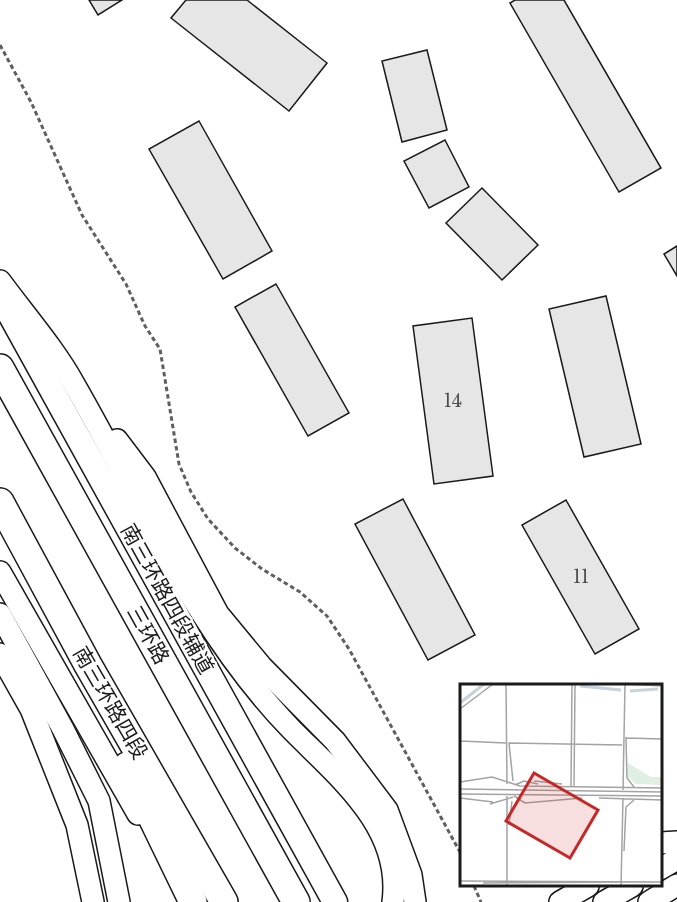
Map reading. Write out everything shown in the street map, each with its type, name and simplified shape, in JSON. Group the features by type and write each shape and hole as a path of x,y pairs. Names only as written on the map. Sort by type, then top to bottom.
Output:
{"highway":[{"name":"三环路","path":"0,368 296,902"},
{"path":"0,502 193,902"},
{"name":"南三环路四段","path":"0,502 88,665 224,902"}],"main road":[{"name":"南三环路四段辅道","path":"0,281 145,477 218,614 261,666 335,741 387,810 411,874 416,902"},
{"name":"南三环路四段辅道","path":"0,296 335,902"},
{"name":"南三环路四段辅道","path":"73,382 218,640 250,685 370,811 385,843 395,886 393,902"},
{"path":"0,573 187,902"},
{"path":"0,614 63,729 99,801 119,902"},
{"path":"0,654 31,709 77,825 93,902"},
{"path":"662,843 677,842"},
{"path":"662,868 677,859"},
{"path":"560,902 585,887"},
{"path":"604,902 629,887"}],"path":[{"path":"0,45 32,102 82,215 126,284 145,326 160,349 179,464 191,492 208,519 235,548 262,569 300,592 327,616 349,649 460,852"},
{"path":"475,887 481,902"}],"building":[{"path":"89,0 122,0 98,15"},
{"path":"186,0 247,0 327,63 289,111 171,18"},
{"path":"515,0 564,0 661,168 619,192 510,3"},
{"path":"427,50 447,130 402,142 382,61"},
{"path":"199,121 272,251 223,279 149,149"},
{"path":"445,140 469,187 429,208 404,161"},
{"path":"482,188 538,245 502,280 446,223"},
{"path":"677,246 677,276 664,254"},
{"path":"276,284 349,413 308,436 235,307"},
{"path":"606,296 641,444 584,457 549,309"},
{"path":"472,318 493,476 434,484 413,326"},
{"path":"403,499 475,635 428,660 355,524"},
{"path":"566,500 639,629 595,654 522,525"}]}
